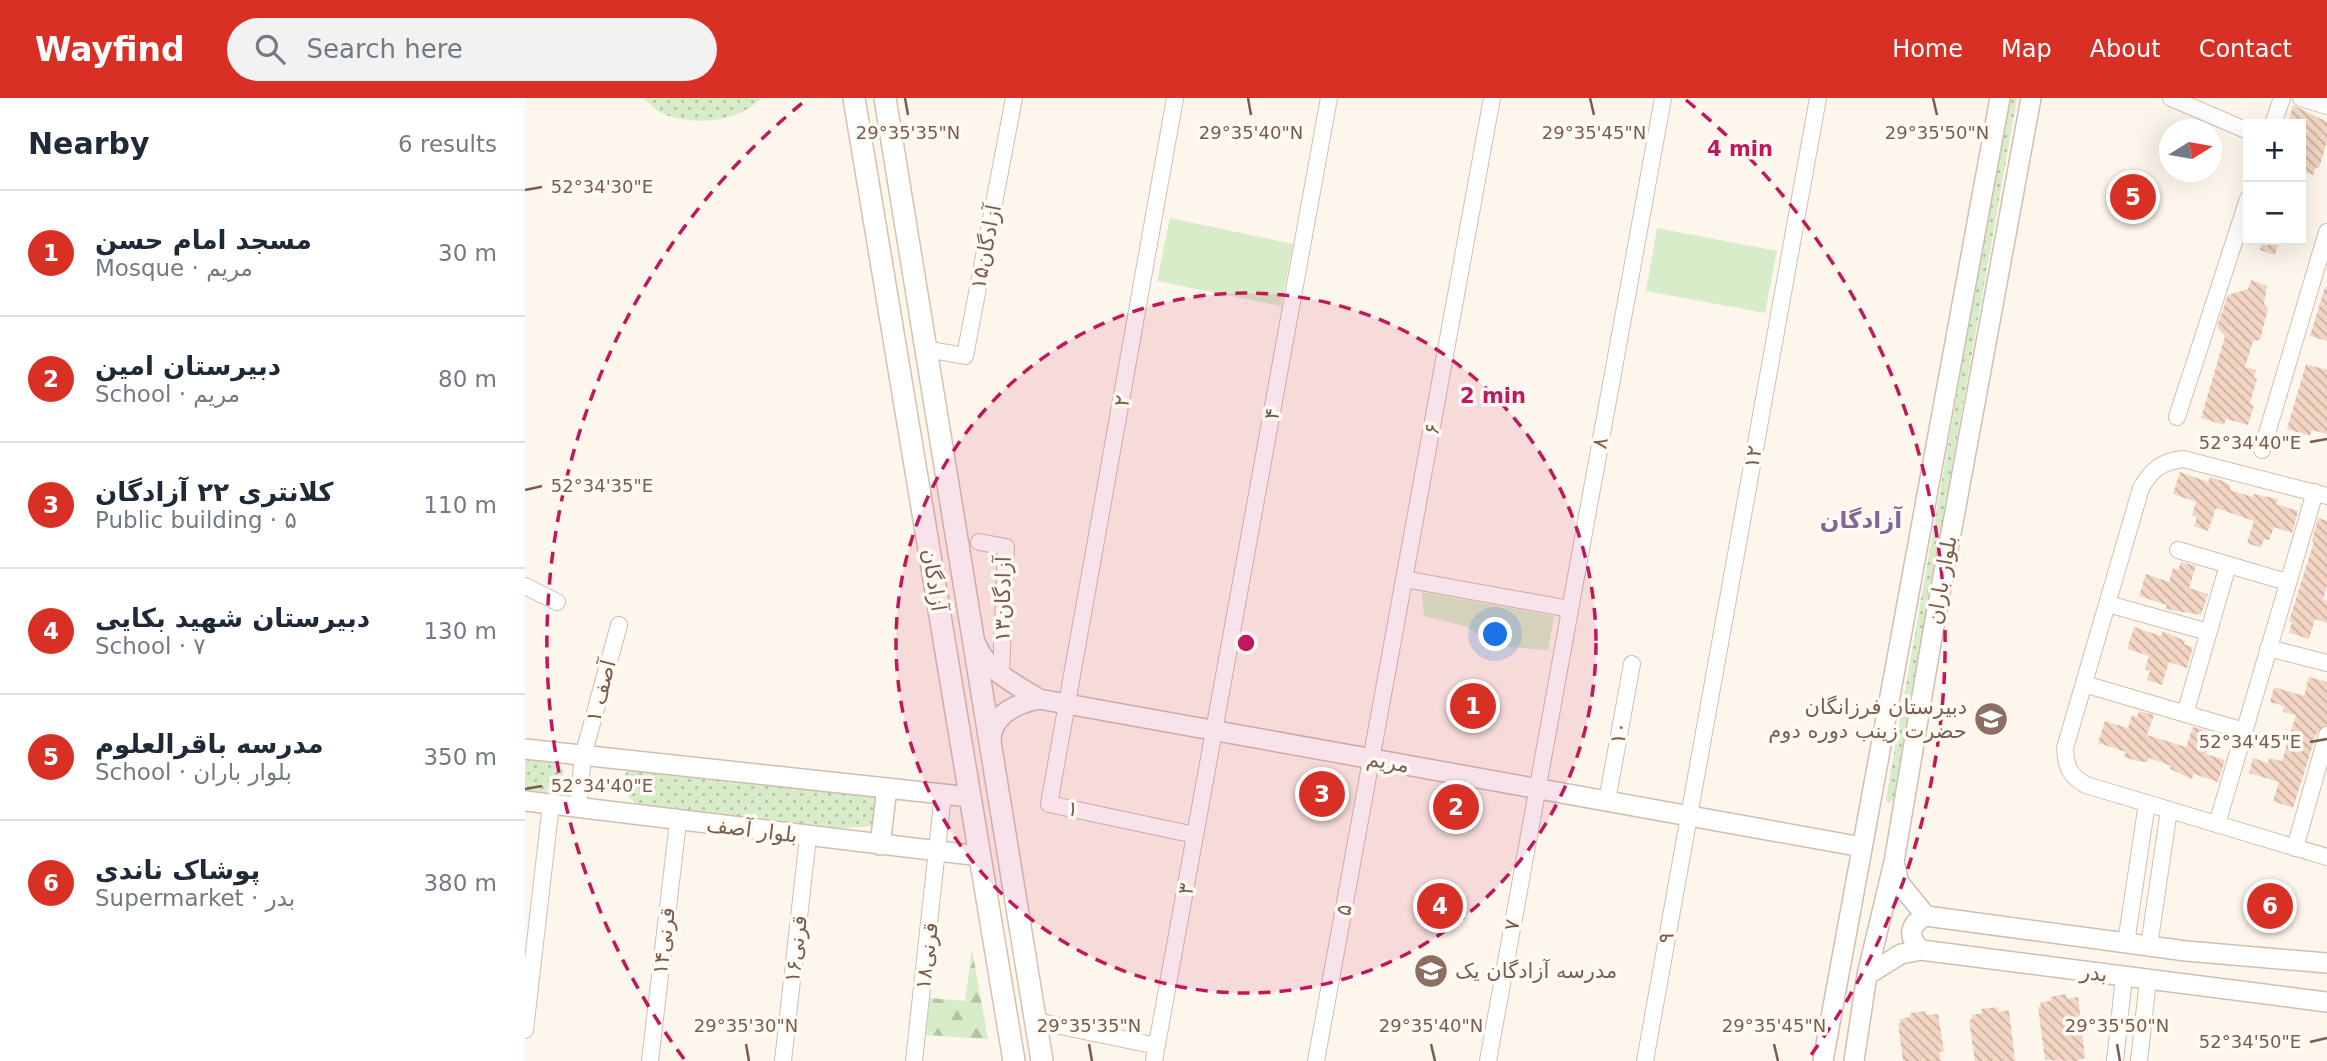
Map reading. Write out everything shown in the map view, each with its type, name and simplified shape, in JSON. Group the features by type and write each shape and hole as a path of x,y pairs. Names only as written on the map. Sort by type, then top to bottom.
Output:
{"main road":[{"name":"آزادگان","path":"854,98 1014,1061"},
{"name":"آزادگان","path":"885,98 1042,1061"},
{"path":"873,209 902,205"}],"street":[{"name":"آزادگان۱۵","path":"926,349 965,356 1014,98"},
{"name":"۲","path":"1069,705 1175,98"},
{"name":"۴","path":"1215,731 1329,98"},
{"name":"۶","path":"1372,759 1492,98"},
{"name":"۸","path":"1537,789 1663,98"},
{"name":"۱۲","path":"1688,816 1818,98"},
{"name":"بلوار باران","path":"1823,1061 2000,98"},
{"name":"بلوار باران","path":"1854,1061 1867,975 1894,862 1932,636 2031,98"},
{"path":"2171,98 2243,129"},
{"path":"2275,119 2282,98"},
{"path":"2301,98 2327,106"},
{"path":"2176,417 2243,214"},
{"path":"2262,450 2327,232"},
{"path":"2217,824 2287,582 2321,494 2183,459 2166,461 2150,471 2141,488 2065,748 2066,765 2072,777 2086,785 2327,857"},
{"name":"آزادگان۱۳","path":"979,542 1006,547 1001,675"},
{"path":"2178,550 2287,582"},
{"path":"2185,713 2228,565"},
{"path":"1404,579 1570,609"},
{"path":"525,586 557,602"},
{"path":"2108,604 2208,632"},
{"name":"۱ آصف","path":"578,807 583,757 619,625"},
{"path":"1902,630 1932,636"},
{"path":"973,637 980,654 1001,675 1039,699"},
{"path":"2268,648 2327,663"},
{"name":"۱۰","path":"1607,802 1632,664"},
{"path":"2084,684 2244,731"},
{"name":"مریم","path":"1039,699 1862,847"},
{"path":"991,748 991,730 1001,716 1017,703 1039,699"},
{"name":"۱","path":"1069,705 1049,804 1195,835"},
{"name":"۳","path":"1155,1054 1215,731"},
{"path":"2295,848 2327,735"},
{"path":"525,750 970,797"},
{"name":"۵","path":"1316,1061 1372,759"},
{"path":"880,845 887,788"},
{"name":"۷","path":"1488,1061 1537,789"},
{"name":"قرنی۱۸","path":"914,1061 939,851 943,794"},
{"name":"بلوار آصف","path":"525,801 980,856"},
{"path":"2126,943 2147,803"},
{"path":"525,1030 551,804"},
{"path":"2148,946 2169,810"},
{"name":"۹","path":"1645,1061 1688,816"},
{"name":"قرنی۱۴","path":"650,1061 678,821"},
{"name":"قرنی۱۶","path":"783,1061 809,836"},
{"path":"1894,862 1899,883 1926,916 1916,921 1910,931 1912,943 1921,950"},
{"path":"2135,885 2157,891"},
{"name":"بدر","path":"1926,916 2148,946 2327,963"},
{"name":"بدر","path":"1867,975 1901,954 1921,950 2327,1002"},
{"path":"2115,1061 2124,977"},
{"path":"2139,1061 2148,980"},
{"path":"2121,1007 2144,1011"},
{"path":"1036,1021 1155,1054"}],"green space":[{"path":"643,98 762,98 729,117 704,121 666,115"},
{"path":"2009,98 2017,98 1893,801 1889,803 1886,799"},
{"path":"1170,218 1293,244 1281,306 1157,281"},
{"path":"1657,228 1777,251 1765,313 1646,291"},
{"path":"1422,592 1554,616 1548,650 1495,646 1468,627 1424,616"},
{"path":"525,754 547,758 560,766 564,771 555,788 538,793 525,792"},
{"path":"629,769 862,790 880,800 877,824 858,827 796,825 636,804 623,783"},
{"path":"972,949 988,1039 925,1035 930,998 965,1001"}],"building":[{"path":"2293,105 2327,122 2327,141 2319,168 2316,167 2313,175 2306,173 2306,119 2289,119"},
{"path":"2262,245 2278,245 2275,255 2260,250"},
{"path":"2251,280 2267,286 2264,304 2268,309 2260,340 2253,341 2245,367 2256,370 2254,378 2257,379 2250,403 2254,405 2248,425 2226,419 2224,425 2201,418 2225,336 2217,327 2228,295 2248,289"},
{"path":"2327,287 2327,341 2310,336"},
{"path":"2306,364 2327,370 2327,434 2312,430 2310,436 2287,429"},
{"path":"2180,472 2208,482 2210,477 2223,481 2231,486 2230,490 2253,497 2254,494 2278,499 2276,504 2298,511 2292,533 2274,527 2269,540 2264,539 2261,548 2247,543 2254,521 2216,508 2208,531 2194,526 2197,517 2192,515 2196,502 2173,494"},
{"path":"2318,518 2327,521 2327,585 2323,600 2327,601 2327,623 2315,619 2309,639 2289,633 2292,622 2289,621 2314,542 2312,541"},
{"path":"2181,562 2196,566 2189,588 2208,594 2201,615 2165,609 2167,605 2139,596 2146,574 2169,582 2173,568 2178,570"},
{"path":"2134,627 2161,636 2163,631 2193,647 2187,668 2169,662 2162,685 2147,680 2150,671 2145,669 2149,656 2127,649"},
{"path":"2309,677 2327,682 2327,725 2317,732 2293,808 2273,801 2279,782 2249,773 2253,758 2268,763 2269,758 2282,761 2296,715 2283,712 2284,706 2270,702 2274,687 2304,696"},
{"path":"2139,711 2154,715 2147,735 2186,747 2193,727 2207,731 2205,739 2210,741 2206,754 2225,760 2218,782 2194,774 2192,779 2170,769 2171,766 2149,758 2147,762 2124,757 2126,752 2098,743 2105,721 2128,728 2132,715 2137,717"},
{"path":"2066,994 2067,999 2078,997 2085,1058 2076,1061 2045,1060 2038,1007 2041,1007 2040,1002 2051,1001 2050,997"},
{"path":"1997,1007 1998,1012 2009,1010 2015,1061 1975,1061 1969,1020 1972,1015 1982,1013 1981,1009"},
{"path":"1926,1011 1927,1015 1938,1014 1944,1051 1939,1052 1941,1061 1903,1061 1898,1023 1901,1023 1900,1019 1910,1017 1910,1013"}],"place":[{"name":"مدرسه باقرالعلوم","path":"2133,197"},
{"name":"مسجد امام حسن","path":"1473,706"},
{"name":"دبیرستان فرزانگان حضرت زینب دوره دوم","path":"1991,719"},
{"name":"کلانتری ۲۲ آزادگان","path":"1322,794"},
{"name":"دبیرستان امین","path":"1456,807"},
{"name":"دبیرستان شهید بکایی","path":"1440,906"},
{"name":"پوشاک ناندی","path":"2270,906"},
{"name":"مدرسه آزادگان یک","path":"1431,971"}],"district":[{"name":"آزادگان","path":"1861,520"}]}
